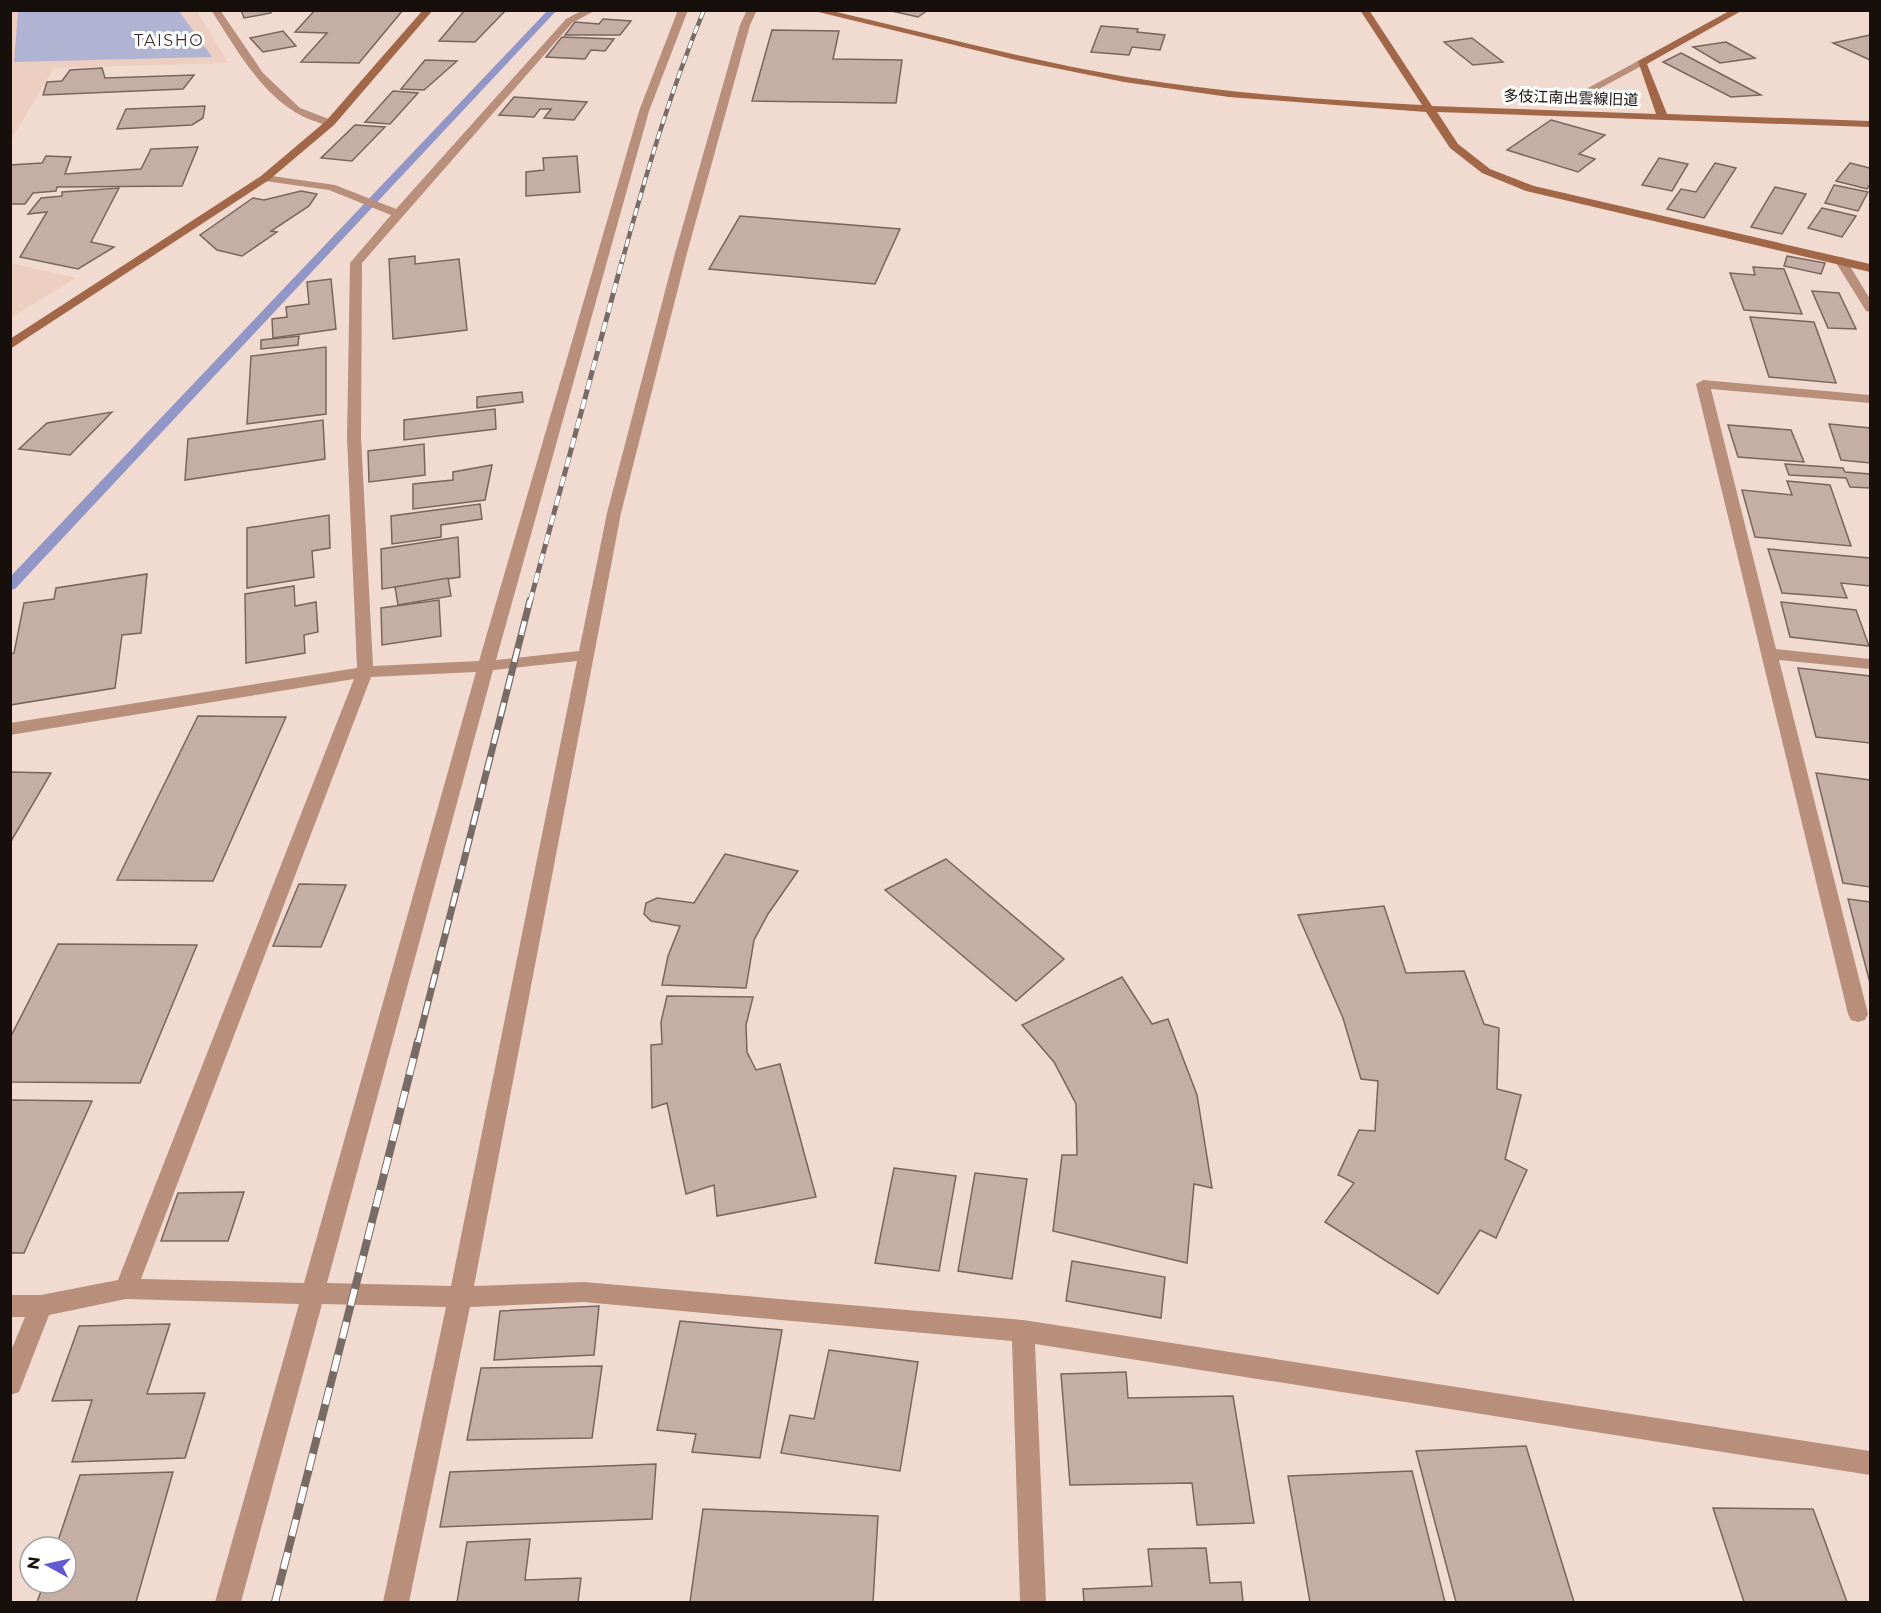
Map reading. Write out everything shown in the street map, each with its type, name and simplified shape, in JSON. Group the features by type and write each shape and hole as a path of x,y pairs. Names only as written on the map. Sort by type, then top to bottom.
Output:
{"street":[{"path":"215,10 259,75 296,110 330,123"},
{"path":"10,345 265,177 330,123 429,10"},
{"path":"126,1289 365,672 354,438 356,263 569,21 592,10"},
{"path":"228,1602 486,666 644,111 683,10"},
{"path":"396,1602 460,1297 614,513 681,253 745,25 752,10"},
{"name":"多伎江南出雲線旧道","path":"814,10 1107,75 1227,93 1430,108 1662,116 1642,63"},
{"path":"1364,10 1454,146 1486,171 1530,189 1870,268"},
{"path":"1578,96 1739,10"},
{"path":"1662,116 1870,124"},
{"path":"265,177 331,187 398,214"},
{"path":"1841,261 1870,308"},
{"path":"1858,1014 1703,384 1870,399"},
{"path":"1771,654 1870,664"},
{"path":"10,729 365,672 486,666 587,655"},
{"path":"10,1306 41,1306 126,1289 460,1297 584,1292 1023,1331 1870,1463"},
{"path":"10,1384 41,1306"},
{"path":"1023,1331 1033,1602"}],"shaded area":[{"path":"11,11 197,11 228,63 54,68 11,140"},
{"path":"18,11 179,11 212,57 14,62"},
{"path":"11,263 76,278 11,318"}],"building":[{"path":"241,10 270,10 271,13 244,18"},
{"path":"315,10 403,10 359,63 301,62 327,33 295,32"},
{"path":"465,10 506,10 475,42 439,41"},
{"path":"887,10 928,10 918,17"},
{"path":"603,19 631,21 620,35 565,35 575,22 599,24"},
{"path":"1101,26 1138,29 1137,32 1165,35 1160,50 1132,47 1129,55 1091,52"},
{"path":"772,30 839,31 833,59 902,60 896,103 752,101"},
{"path":"283,31 296,46 263,52 250,38"},
{"path":"1870,35 1870,60 1833,43"},
{"path":"562,37 614,39 605,51 591,50 585,59 546,57"},
{"path":"1472,38 1503,62 1473,65 1444,42"},
{"path":"1726,42 1755,58 1720,63 1693,47"},
{"path":"1681,53 1761,95 1731,97 1663,62"},
{"path":"425,60 457,61 424,90 401,89"},
{"path":"102,68 105,78 194,75 183,89 43,95 47,82 62,81 70,70"},
{"path":"393,91 418,93 390,124 365,122"},
{"path":"514,97 587,102 574,120 544,118 551,109 540,109 534,117 499,115"},
{"path":"205,106 203,118 192,125 117,129 126,109"},
{"path":"1551,120 1605,135 1579,154 1595,159 1578,172 1507,150"},
{"path":"355,125 385,127 352,161 321,158"},
{"path":"198,147 182,186 57,187 56,191 33,193 25,204 10,204 10,165 42,163 46,156 71,157 65,174 141,169 151,149"},
{"path":"577,156 580,192 526,196 526,172 544,170 543,158"},
{"path":"1659,158 1688,164 1672,191 1642,185"},
{"path":"1715,163 1736,168 1704,218 1667,209 1681,189 1696,192"},
{"path":"1850,163 1870,168 1870,184 1867,189 1836,181"},
{"path":"1834,185 1868,192 1858,211 1825,203"},
{"path":"1775,187 1806,194 1782,234 1751,227"},
{"path":"119,188 91,242 114,247 78,269 20,257 47,212 28,214 41,198 62,196 62,192"},
{"path":"301,191 317,194 309,206 271,231 277,232 242,256 217,250 200,235 253,198 264,200"},
{"path":"1822,208 1856,216 1842,237 1808,228"},
{"path":"740,216 900,229 875,284 709,269"},
{"path":"415,256 415,264 459,259 467,330 393,339 389,259"},
{"path":"1787,256 1825,263 1821,274 1784,266"},
{"path":"1753,267 1784,269 1802,314 1744,310 1730,273 1755,275"},
{"path":"331,279 336,329 273,338 272,319 287,317 286,307 309,304 307,282"},
{"path":"1812,291 1839,293 1856,329 1828,328"},
{"path":"1750,317 1814,322 1836,383 1769,377"},
{"path":"299,336 298,345 261,349 261,340"},
{"path":"326,347 326,414 247,424 251,356"},
{"path":"522,392 523,402 477,408 477,397"},
{"path":"495,409 496,429 404,440 404,420"},
{"path":"112,412 70,455 19,449 47,423"},
{"path":"323,420 325,459 185,480 188,439"},
{"path":"1829,424 1870,428 1870,463 1841,460"},
{"path":"1728,425 1791,430 1804,462 1738,457"},
{"path":"424,444 425,475 369,482 368,451"},
{"path":"1785,464 1843,468 1845,472 1870,474 1870,488 1850,487 1846,478 1789,475"},
{"path":"492,465 485,500 413,509 413,484 453,480 453,472"},
{"path":"1787,481 1830,485 1851,546 1755,537 1742,490 1792,495"},
{"path":"480,504 482,519 441,525 441,537 392,544 391,516"},
{"path":"329,515 330,548 312,551 314,577 247,588 247,528"},
{"path":"458,537 460,577 382,589 381,549"},
{"path":"1768,549 1870,558 1870,586 1841,583 1847,598 1782,593"},
{"path":"147,574 141,633 122,635 115,688 10,705 10,654 14,653 24,603 54,599 56,588"},
{"path":"448,578 451,596 398,605 395,587"},
{"path":"294,586 295,606 316,602 318,632 304,635 305,653 246,663 245,594"},
{"path":"439,600 441,636 382,645 381,608"},
{"path":"1781,602 1856,610 1869,646 1790,637"},
{"path":"1798,668 1870,676 1870,743 1816,737"},
{"path":"198,716 286,717 213,881 117,880"},
{"path":"10,772 51,773 10,843"},
{"path":"1816,773 1870,780 1870,887 1843,883"},
{"path":"725,854 798,871 768,914 754,940 746,988 662,985 668,956 680,926 651,921 644,914 646,903 657,898 694,903"},
{"path":"946,859 1064,959 1016,1001 885,890"},
{"path":"299,884 346,885 321,947 273,946"},
{"path":"1848,899 1870,902 1870,983"},
{"path":"1384,906 1406,973 1464,971 1484,1024 1499,1028 1497,1089 1521,1095 1505,1159 1527,1170 1496,1238 1480,1230 1438,1294 1325,1222 1354,1183 1338,1175 1359,1130 1375,1131 1378,1081 1361,1079 1343,1018 1298,915"},
{"path":"58,944 197,945 140,1083 10,1082 10,1038"},
{"path":"1122,977 1152,1024 1168,1019 1197,1095 1212,1188 1194,1184 1187,1263 1053,1231 1062,1155 1077,1155 1076,1104 1054,1062 1022,1025"},
{"path":"667,996 753,997 746,1025 747,1052 756,1070 780,1064 816,1197 717,1216 714,1185 686,1194 667,1103 652,1108 651,1045 662,1044 661,1022"},
{"path":"10,1100 92,1101 24,1253 10,1253"},
{"path":"894,1168 956,1176 939,1271 875,1263"},
{"path":"975,1173 1027,1179 1012,1279 958,1271"},
{"path":"244,1192 228,1241 161,1241 178,1193"},
{"path":"1072,1261 1165,1277 1161,1318 1066,1301"},
{"path":"599,1306 594,1355 494,1360 500,1311"},
{"path":"680,1321 782,1330 760,1458 692,1452 696,1434 657,1430"},
{"path":"170,1324 147,1394 205,1393 185,1458 72,1462 92,1400 52,1401 79,1326"},
{"path":"829,1350 918,1362 900,1471 781,1453 790,1415 814,1419"},
{"path":"602,1366 592,1438 467,1440 481,1368"},
{"path":"1126,1372 1128,1398 1233,1396 1254,1523 1197,1525 1192,1483 1070,1485 1061,1374"},
{"path":"1526,1446 1574,1602 1456,1602 1416,1451"},
{"path":"656,1464 652,1519 440,1527 450,1472"},
{"path":"1412,1471 1445,1602 1310,1602 1288,1476"},
{"path":"173,1472 136,1602 37,1602 40,1595 78,1595 78,1535 60,1535 80,1475"},
{"path":"1713,1508 1813,1509 1847,1602 1744,1602"},
{"path":"703,1509 878,1516 873,1602 690,1602"},
{"path":"530,1539 525,1580 581,1578 578,1602 457,1602 467,1542"},
{"path":"1206,1548 1210,1583 1241,1582 1243,1602 1084,1602 1083,1589 1152,1586 1148,1549"}],"waterway":[{"path":"10,586 553,10"}],"railway":[{"path":"622,262 659,135 704,10"},
{"path":"530,602 622,261"},
{"path":"418,1042 530,600"},
{"path":"275,1602 418,1041"}],"district":[{"name":"TAISHO","path":"169,40"}]}
